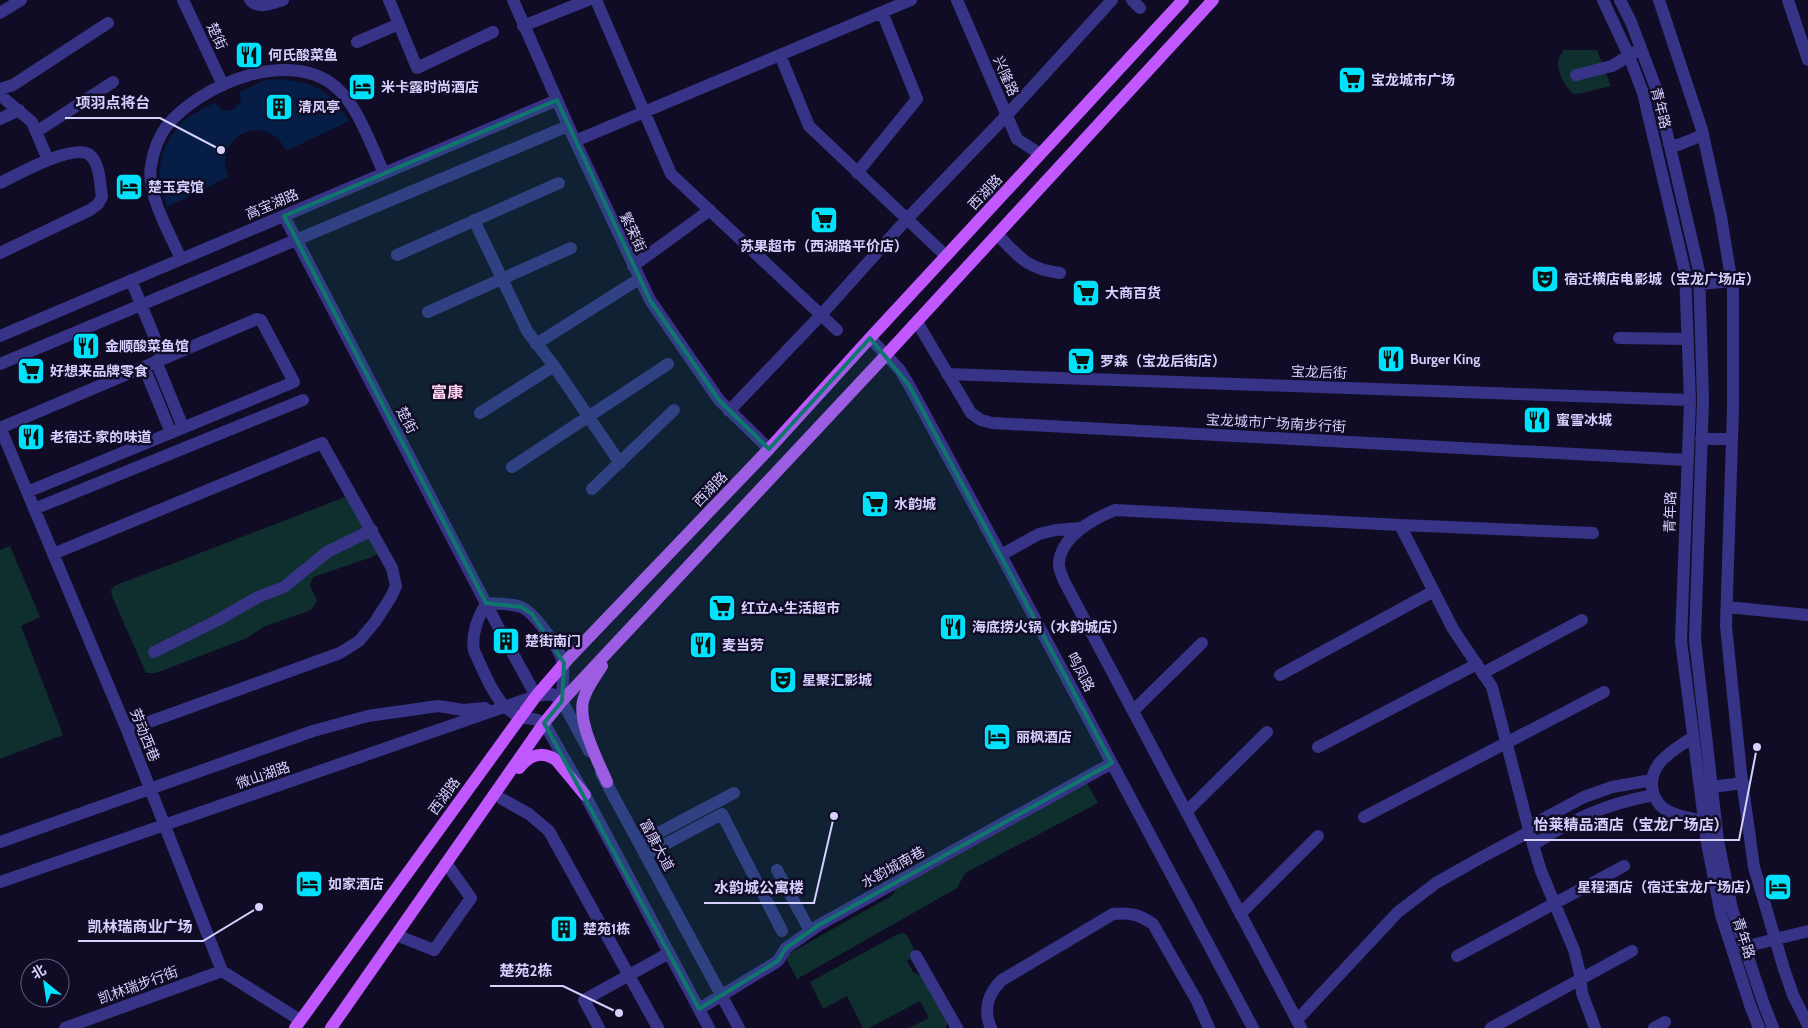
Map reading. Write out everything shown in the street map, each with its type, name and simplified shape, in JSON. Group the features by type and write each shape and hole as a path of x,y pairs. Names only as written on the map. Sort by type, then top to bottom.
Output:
{"main road":[{"name":"西湖路","path":"297,1024 519,717 564,663 769,449 1183,0"},
{"path":"331,1028 562,700 886,356 1213,0"},
{"path":"607,782 585,724 583,701 594,678 624,634"},
{"path":"482,812 525,761 541,753 556,760 585,795"}],"street":[{"path":"0,13 21,0"},
{"name":"楚街","path":"183,0 223,85"},
{"path":"250,0 260,6 283,0"},
{"name":"繁荣街","path":"513,0 556,100 650,300 707,385 729,411 769,449"},
{"path":"523,26 588,0"},
{"path":"596,0 671,174 837,330"},
{"path":"575,140 912,0"},
{"name":"兴隆路","path":"957,0 1017,140 1040,154"},
{"path":"729,411 821,315 906,220 1007,115 1112,0"},
{"name":"青年路","path":"1603,0 1629,56 1643,93 1685,272 1690,400 1681,642 1704,821 1721,915 1750,1005 1760,1028"},
{"name":"青年路","path":"1620,0 1642,48 1657,91 1699,271 1702,400 1695,640 1718,841 1732,909 1773,1028"},
{"path":"1659,0 1704,135 1734,290 1732,439 1726,626 1754,867 1789,984 1808,1025"},
{"path":"1788,0 1808,60"},
{"path":"394,2 399,24 417,68 493,32"},
{"path":"857,173 917,99 882,12"},
{"path":"0,90 13,85 108,23"},
{"path":"357,42 399,24"},
{"path":"1576,75 1612,66 1642,48"},
{"path":"780,55 809,126 946,256"},
{"path":"181,259 152,188 150,168 158,141 165,128 173,119 195,102 223,85 274,70 288,69 316,75 339,90 358,116 384,173"},
{"path":"36,132 113,82"},
{"path":"0,95 32,122 48,160"},
{"name":"高宝湖路","path":"0,336 556,100"},
{"path":"0,119 19,110"},
{"path":"0,364 568,126"},
{"path":"1669,144 1678,145 1704,135"},
{"path":"0,183 48,160 74,153 86,153 92,157 97,166 102,198 90,210 0,254"},
{"path":"397,255 559,183"},
{"path":"633,266 710,210"},
{"name":"楚街","path":"284,216 536,696"},
{"path":"474,220 527,331 554,366 620,463"},
{"path":"998,235 1030,265 1045,271 1060,273"},
{"path":"428,312 571,248"},
{"path":"536,344 639,279"},
{"path":"131,280 184,427"},
{"path":"1700,284 1732,281"},
{"path":"0,428 254,320 260,320 294,382 27,492"},
{"name":"宝龙城市广场南步行街","path":"917,322 971,413 981,420 992,423 1687,460"},
{"path":"1620,334 1687,335"},
{"name":"鸣凤路","path":"870,338 900,370 909,385 1002,555 1253,1028"},
{"path":"512,466 668,364"},
{"path":"480,413 554,366"},
{"path":"144,367 171,433"},
{"name":"宝龙后街","path":"948,374 1690,400"},
{"path":"34,509 302,400"},
{"path":"592,490 674,410"},
{"name":"劳动西巷","path":"0,428 127,730 222,971"},
{"path":"1701,439 1732,439"},
{"path":"53,554 322,443 392,568 396,586 391,597 375,622 359,641 340,653 127,730"},
{"path":"1593,533 1115,510 1094,518 1080,528 1061,551 1058,564 1064,581 1299,1024 1398,912 1436,883 1584,797 1612,787 1652,780"},
{"path":"1400,525 1453,628 1492,688 1528,829 1541,871 1574,950 1582,993 1595,1028"},
{"path":"1002,555 1039,534 1080,528"},
{"path":"154,652 218,620 258,597 284,587 327,552 372,530"},
{"path":"1280,676 1434,591"},
{"path":"536,696 552,694 562,700 564,663 542,626 532,614 521,607 486,602 477,622 473,645 474,651 496,696 504,706 519,717 532,717 544,723 585,795 709,1028"},
{"path":"1727,607 1808,615"},
{"path":"1318,747 1582,620"},
{"path":"1133,711 1202,643"},
{"path":"1364,817 1604,692"},
{"name":"微山湖路","path":"0,882 536,696"},
{"name":"富康大道","path":"562,700 739,1028"},
{"path":"0,842 151,790 312,731 368,716 438,706 463,710 504,706"},
{"path":"1186,812 1267,732"},
{"path":"1693,737 1666,756 1654,770 1652,786 1654,795 1662,808 1679,815 1704,821"},
{"name":"水韵城南巷","path":"699,1009 778,961 786,948 810,931 1112,763"},
{"path":"1712,787 1743,783"},
{"path":"642,849 734,793"},
{"path":"1533,845 1572,821 1610,805 1654,795"},
{"path":"502,799 533,817 549,831 658,1028"},
{"path":"642,849 722,814 782,931"},
{"path":"1240,914 1318,836"},
{"path":"396,935 434,950 471,898 446,863"},
{"path":"1457,956 1624,866"},
{"path":"777,870 810,931"},
{"path":"992,1028 988,1021 988,1000 996,985 1114,914 1122,913 1141,916 1153,924 1197,1001 1209,1028"},
{"path":"1744,947 1808,931"},
{"path":"1491,1028 1632,951"},
{"path":"599,1028 584,1000 669,953"},
{"path":"916,956 957,1028"},
{"path":"222,971 297,1024"},
{"name":"凯林瑞步行街","path":"65,1028 222,971"}],"highlighted area":[{"path":"557,100 650,300 719,400 769,449 870,338 909,385 1112,763 819,925 786,948 778,961 699,1009 544,723 562,701 564,663 532,614 521,607 486,603 284,216"}],"green space":[{"path":"1564,50 1597,50 1611,86 1573,94 1565,84 1558,67 1560,55"},
{"path":"348,496 380,552 372,557 313,577 310,585 317,601 311,610 263,627 247,638 156,673 146,673 112,596 111,591 114,586"},
{"path":"10,546 40,617 21,626 63,735 0,759 0,550"},
{"path":"1087,783 1098,803 965,873 957,888 797,979 785,956 893,895 896,887"},
{"path":"903,933 907,935 915,951 914,956 907,961 913,972 923,977 948,1022 946,1028 909,1028 929,1018 920,1001 869,1028 863,1028 847,996 823,1009 810,982"}],"water":[{"path":"266,80 292,80 321,90 336,102 349,121 286,151 278,139 267,132 256,130 244,133 235,139 228,149 225,162 228,177 167,207 160,177 161,160 172,135 183,121 214,103 225,111 234,109 241,101 239,92"}],"place":[{"name":"何氏酸菜鱼","path":"249,55"},
{"name":"宝龙城市广场","path":"1352,80"},
{"name":"米卡露时尚酒店","path":"362,87"},
{"name":"清风亭","path":"279,107"},
{"name":"项羽点将台","path":"221,150"},
{"name":"楚玉宾馆","path":"129,187"},
{"name":"苏果超市（西湖路平价店）","path":"824,220"},
{"name":"宿迁横店电影城（宝龙广场店）","path":"1545,279"},
{"name":"大商百货","path":"1086,293"},
{"name":"金顺酸菜鱼馆","path":"86,346"},
{"name":"Burger King","path":"1391,359"},
{"name":"罗森（宝龙后街店）","path":"1081,361"},
{"name":"好想来品牌零食","path":"31,371"},
{"name":"蜜雪冰城","path":"1537,420"},
{"name":"老宿迁·家的味道","path":"31,437"},
{"name":"水韵城","path":"875,504"},
{"name":"红立A+生活超市","path":"722,608"},
{"name":"海底捞火锅（水韵城店）","path":"953,627"},
{"name":"楚街南门","path":"506,641"},
{"name":"麦当劳","path":"703,645"},
{"name":"星聚汇影城","path":"783,680"},
{"name":"丽枫酒店","path":"997,737"},
{"name":"怡莱精品酒店（宝龙广场店）","path":"1757,747"},
{"name":"水韵城公寓楼","path":"834,816"},
{"name":"如家酒店","path":"309,884"},
{"name":"星程酒店（宿迁宝龙广场店）","path":"1778,887"},
{"name":"凯林瑞商业广场","path":"259,907"},
{"name":"楚苑1栋","path":"564,929"},
{"name":"楚苑2栋","path":"619,1013"}],"district":[{"name":"富康","path":"447,392"}]}
